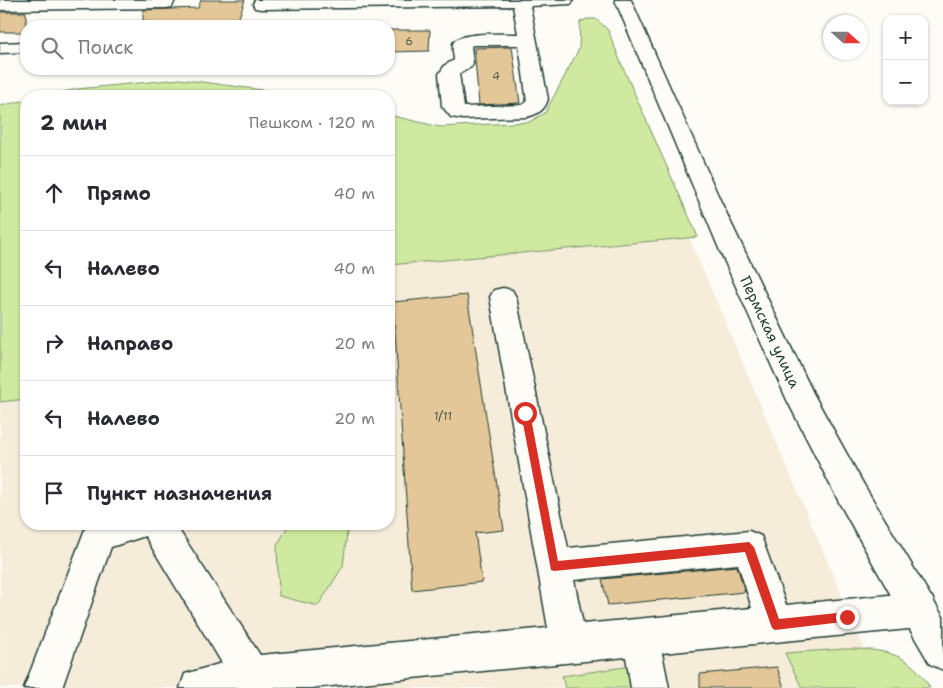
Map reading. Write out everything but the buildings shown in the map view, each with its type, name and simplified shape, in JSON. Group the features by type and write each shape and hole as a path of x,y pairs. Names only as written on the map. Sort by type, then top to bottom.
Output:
{"main road":[{"path":"0,5 166,2 167,0"},
{"path":"256,20 261,2 564,0"},
{"name":"Пермская улица","path":"623,0 696,171 786,368 863,513 943,651"},
{"path":"521,1 538,99 532,109 527,111 463,113 454,110 449,74 452,69 464,63 462,44 470,40 527,39"},
{"path":"472,2 473,20"},
{"path":"0,48 20,47"},
{"path":"503,297 569,645"},
{"path":"44,688 98,535 116,530"},
{"path":"160,530 251,675"},
{"path":"554,566 749,547 775,624"},
{"path":"199,688 251,675 919,610"},
{"path":"641,638 650,688"}],"shaded area":[{"path":"688,235 867,654 885,688 0,688 0,399 20,396 20,530 395,530 395,261"}],"green space":[{"path":"587,19 596,19 608,30 698,237 395,264 395,116 440,127 529,122 545,113 579,49 580,22"},
{"path":"180,79 263,90 72,90"},
{"path":"20,101 20,400 0,402 0,106"},
{"path":"286,530 347,530 343,566 318,606 279,596 277,546"},
{"path":"845,649 872,650 894,655 914,667 930,688 802,688 785,653"},
{"path":"639,665 642,682 630,683 631,688 565,688 562,676"}],"route":[{"path":"525,413 554,566 749,547 775,624 847,617"}]}
